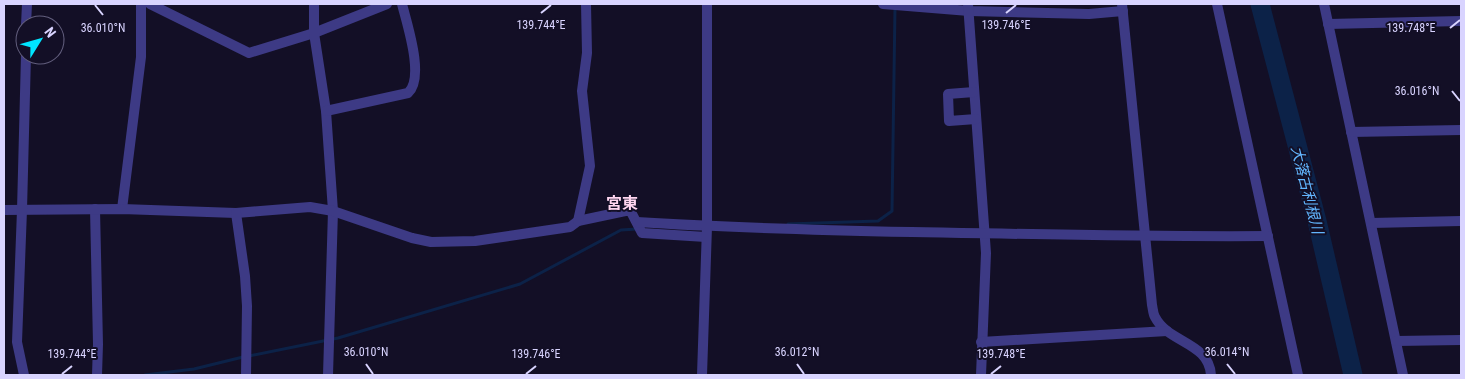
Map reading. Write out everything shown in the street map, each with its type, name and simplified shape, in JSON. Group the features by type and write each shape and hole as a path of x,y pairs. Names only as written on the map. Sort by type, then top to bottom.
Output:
{"street":[{"path":"122,209 141,57 141,4"},
{"path":"150,4 249,53 314,33 387,4"},
{"path":"314,4 314,33 326,111 333,211 328,375"},
{"path":"326,111 408,93 411,90 414,68 411,43 402,4"},
{"path":"578,221 590,166 582,91 587,53 586,4"},
{"path":"702,375 706,232 707,4"},
{"path":"883,4 1089,14 1122,7 1152,305 1155,318 1167,331 1197,349 1206,359 1211,375"},
{"path":"1217,4 1298,375"},
{"path":"1324,4 1403,375"},
{"path":"968,8 986,253 981,375"},
{"path":"1328,24 1461,21"},
{"path":"24,375 17,342 26,65"},
{"path":"974,92 948,94 949,122 976,119"},
{"path":"1352,132 1461,130"},
{"path":"4,210 122,209 236,213 310,207 333,211 412,238 431,242 485,240 570,227 578,221 630,210 642,233 984,233 1145,237 1268,236"},
{"path":"95,209 97,375"},
{"path":"236,213 245,276 247,306 246,375"},
{"path":"1371,223 1461,220"},
{"path":"982,342 1167,331"},
{"path":"1396,340 1461,340"}],"waterway":[{"name":"大落古利根川","path":"1260,4 1317,221 1353,375"},
{"path":"788,224 878,221 892,211 895,7"},
{"path":"249,356 338,338 520,284 621,230 637,229"},
{"path":"145,375 194,369 243,357"}],"district":[{"name":"宮東","path":"622,203"}]}
